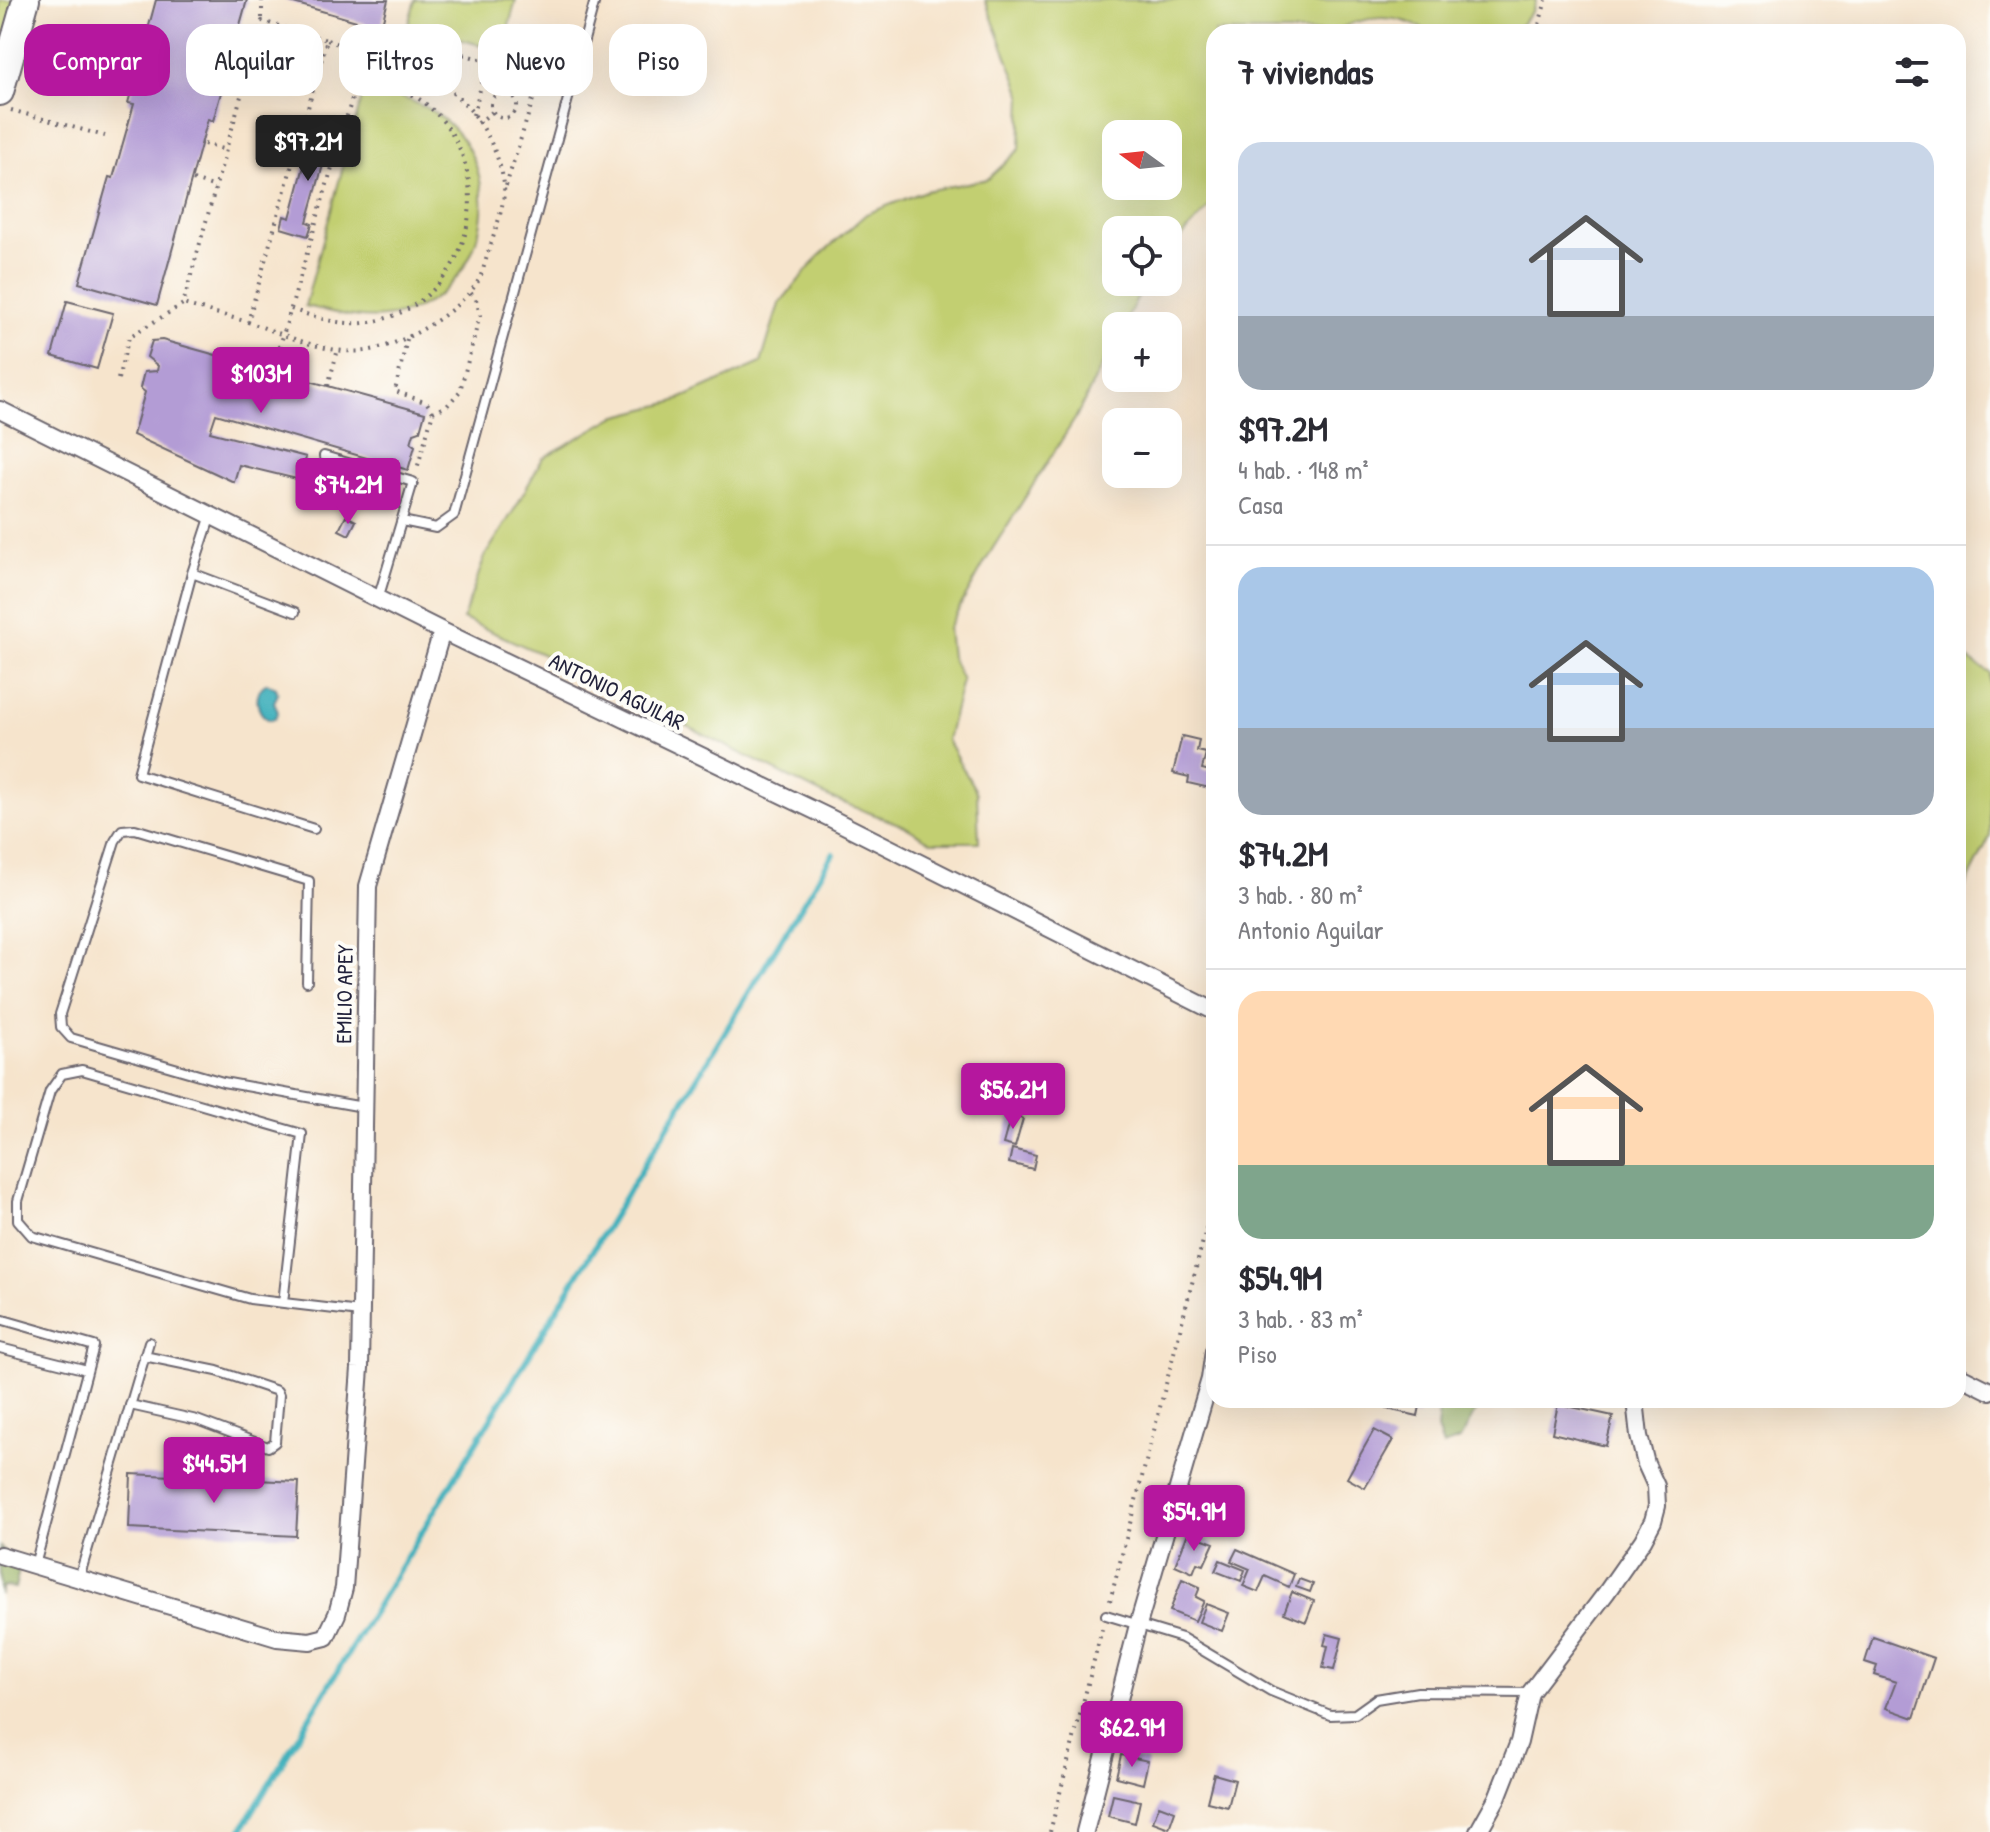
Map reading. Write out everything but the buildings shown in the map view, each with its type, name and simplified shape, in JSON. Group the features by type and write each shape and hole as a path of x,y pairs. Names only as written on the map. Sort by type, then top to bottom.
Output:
{"main road":[{"path":"0,92 6,44 26,0"}],"street":[{"name":"ANTONIO AGUILAR","path":"0,410 442,631 830,818 1206,1007"},
{"name":"EMILIO APEY","path":"79,1579 277,1638 310,1641 326,1637 337,1614 344,1588 360,1368 368,886 442,631"},
{"path":"1966,1379 1990,1391"},
{"path":"1085,1832 1138,1625 1206,1393"},
{"path":"1478,1832 1497,1798 1519,1742 1530,1693 1613,1582 1653,1521 1657,1506 1656,1486 1646,1464 1636,1408"},
{"path":"0,1555 79,1579"}],"lane":[{"path":"402,521 436,528 454,515 595,0"},
{"path":"324,456 413,482 378,599"},
{"path":"211,515 192,573 138,774 314,829"},
{"path":"192,573 295,612"},
{"path":"307,982 309,881 135,829 122,830 115,841 60,1014 61,1027 71,1038 223,1082 364,1107"},
{"path":"283,1303 302,1134 82,1070 62,1074 50,1091 18,1201 18,1220 32,1236 250,1299 283,1303 360,1312"},
{"path":"0,1319 92,1345 35,1566"},
{"path":"79,1579 149,1342"},
{"path":"0,1348 87,1370"},
{"path":"130,1405 197,1420 268,1447 275,1442 277,1391 217,1371 144,1356"},
{"path":"1106,1615 1182,1638 1271,1691 1330,1715 1355,1714 1376,1699 1418,1692 1530,1693"}],"path":[{"path":"118,379 129,337 183,304 262,21 262,0"},
{"path":"1539,24 1546,0"},
{"path":"262,21 339,44"},
{"path":"248,322 327,40"},
{"path":"506,92 517,100 517,109 512,116 500,118 493,112 492,101 497,94 506,92"},
{"path":"273,370 354,96"},
{"path":"291,309 346,324 384,318 417,302 432,290 455,260 463,243 471,206 463,158 451,131 414,96"},
{"path":"183,304 339,349 365,351 407,338 449,312 478,282 495,232 504,186 492,143 466,104 456,96"},
{"path":"473,115 478,96"},
{"path":"501,200 534,96"},
{"path":"0,107 105,136"},
{"path":"478,123 493,112"},
{"path":"204,144 226,150"},
{"path":"193,180 216,187"},
{"path":"433,412 447,406 460,391 480,315 476,299 469,291"},
{"path":"407,338 395,391 427,403 433,412 413,482"},
{"path":"328,386 339,349"},
{"path":"1050,1832 1206,1229"}],"green space":[{"path":"0,0 16,0 0,58"},
{"path":"415,0 516,0 509,24 478,24 478,44 462,40 462,24 408,24"},
{"path":"985,0 1536,0 1521,24 1412,24 1381,18 1351,24 1206,24 1206,211 1182,237 1182,216 1102,216 1102,296 1139,296 1130,312 1102,312 1102,366 1075,419 993,548 948,628 951,657 962,680 947,740 977,793 979,842 931,842 904,826 828,797 553,659 463,619 485,556 543,458 614,417 673,402 761,363 779,304 818,257 866,214 925,191 988,179 1020,149 1022,95"},
{"path":"362,96 398,96 439,116 469,149 480,179 482,210 476,241 463,269 442,292 416,309 383,317 363,317 305,306"},
{"path":"1966,658 1990,673 1990,837 1966,885"},
{"path":"1439,1408 1478,1408 1460,1440 1443,1446 1437,1429"},
{"path":"0,1547 19,1570 15,1588 3,1586 0,1595"}],"water":[{"path":"267,683 276,688 278,694 274,702 278,712 274,719 269,720 261,712 258,702 259,691"}],"waterway":[{"path":"240,1832 833,854"}]}
